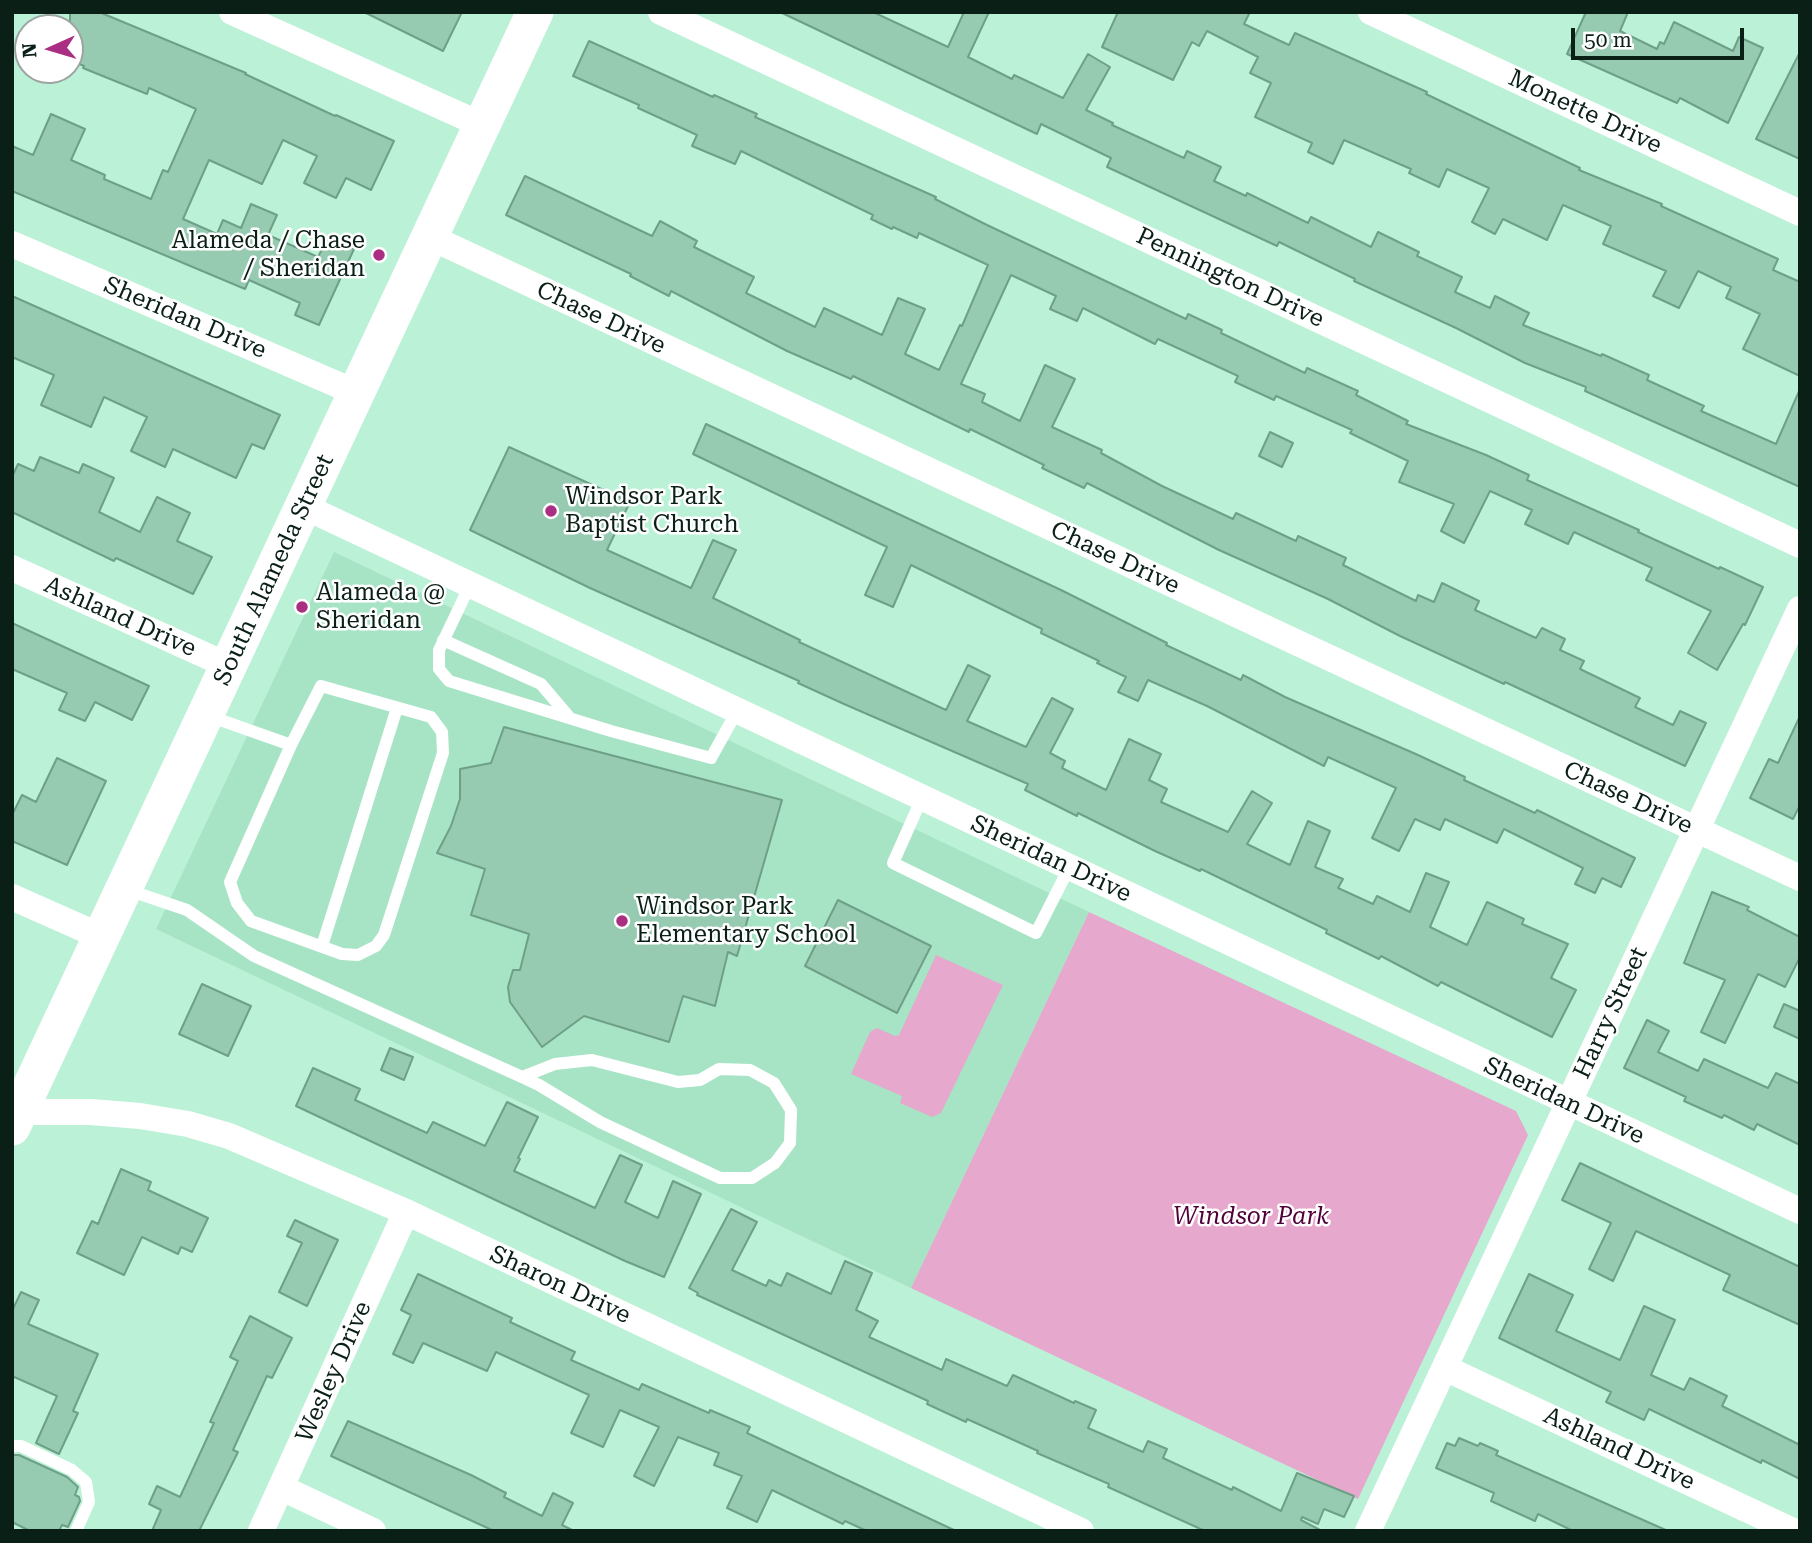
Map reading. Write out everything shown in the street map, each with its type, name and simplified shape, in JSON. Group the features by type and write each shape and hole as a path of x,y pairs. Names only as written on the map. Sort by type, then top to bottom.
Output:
{"main road":[{"name":"South Alameda Street","path":"16,1120 535,12"}],"street":[{"path":"232,12 482,125"},
{"name":"Pennington Drive","path":"661,12 1800,545"},
{"name":"Monette Drive","path":"1371,12 1800,212"},
{"name":"Chase Drive","path":"430,237 1800,878"},
{"name":"Sheridan Drive","path":"12,244 357,393"},
{"name":"Sheridan Drive","path":"303,506 1800,1211"},
{"name":"Ashland Drive","path":"12,568 229,666"},
{"name":"Harry Street","path":"1368,1531 1800,609"},
{"path":"12,897 102,937"},
{"name":"Sharon Drive","path":"16,1120 91,1112 188,1124 229,1136 406,1212 1081,1531"},
{"name":"Wesley Drive","path":"261,1531 406,1212"},
{"name":"Ashland Drive","path":"1445,1367 1793,1531"},
{"path":"282,1488 373,1531"}],"lane":[{"path":"470,585 439,650 439,669 449,681 711,758 737,711"},
{"path":"443,640 541,684 570,718"},
{"path":"321,686 431,717 442,732 443,753 384,935 376,946 358,955 342,954 251,921 237,903 230,882 291,745 321,686"},
{"path":"322,946 397,708"},
{"path":"206,715 291,745"},
{"path":"922,798 893,863 1036,933 1069,868"},
{"path":"124,888 187,910 254,956 539,1085 600,1122 720,1178 752,1178 775,1163 790,1143 791,1110 774,1083 750,1070 719,1069 700,1080 678,1082 592,1060 555,1064 522,1077"},
{"path":"12,1446 21,1446 72,1470 86,1482 89,1502 76,1531"}],"shaded area":[{"name":"Windsor Park Elementary School","path":"334,552 1089,912 911,1288 156,929"}],"green space":[{"name":"Windsor Park","path":"1089,912 1516,1111 1528,1135 1358,1499 911,1288"},
{"path":"936,955 1003,985 941,1113 932,1117 900,1103 902,1096 851,1074 870,1032 877,1028 895,1036 899,1035"}],"building":[{"path":"99,12 246,73 394,141 371,190 346,178 336,198 304,183 317,156 283,140 262,184 209,160 183,219 217,234 223,220 241,228 251,204 277,215 268,235 318,257 328,237 354,249 319,325 295,315 300,303 249,280 245,289 12,191 12,146 33,155 51,114 85,129 71,160 105,175 104,179 151,199 163,170 168,172 196,109 149,88 147,94 84,68 84,14 70,14"},
{"path":"364,12 462,12 443,51"},
{"path":"780,12 873,12 948,47 964,12 989,12 968,57 1012,79 1014,75 1063,98 1088,54 1110,67 1086,110 1184,158 1187,151 1221,167 1214,181 1246,196 1247,193 1308,223 1311,217 1371,247 1378,232 1419,252 1417,256 1462,277 1455,292 1490,308 1495,296 1529,313 1523,325 1601,356 1602,354 1649,375 1647,380 1704,406 1701,411 1776,444 1800,389 1800,487 1585,391 1586,387 1525,363 1279,242 1277,246 1107,167 1111,158 1041,124 1037,134"},
{"path":"1118,12 1250,12 1244,24 1289,45 1295,33 1427,92 1426,94 1580,168 1579,170 1662,204 1661,206 1778,259 1773,270 1800,282 1800,376 1743,349 1760,314 1726,298 1731,287 1698,271 1679,308 1653,296 1666,271 1603,244 1611,226 1563,205 1547,240 1503,219 1495,234 1472,222 1489,188 1447,169 1439,187 1409,173 1411,169 1344,140 1333,164 1308,152 1312,143 1255,117 1271,83 1250,73 1258,57 1207,31 1199,46 1192,42 1173,80 1102,47"},
{"path":"1586,12 1628,12 1620,31 1657,49 1660,42 1664,44 1674,22 1733,51 1739,37 1763,48 1728,123 1680,98 1677,103 1567,54"},
{"path":"589,41 757,114 755,117 936,197 935,199 987,225 1186,319 1188,314 1222,330 1221,333 1305,373 1307,368 1358,391 1356,395 1408,421 1406,424 1486,455 1529,475 1527,480 1763,587 1745,625 1743,624 1717,670 1688,653 1711,611 1646,580 1652,568 1574,532 1568,544 1525,524 1532,510 1490,491 1464,543 1441,531 1454,504 1399,482 1408,461 1350,433 1352,430 1276,396 1274,400 1235,382 1238,376 1158,339 1155,344 1083,308 1077,321 1050,309 1056,296 1011,275 961,384 985,394 982,402 1020,421 1045,365 1075,379 1052,427 1102,450 1101,453 1162,486 1233,519 1236,513 1296,541 1298,536 1346,558 1343,565 1416,601 1418,595 1434,602 1442,583 1479,601 1475,610 1536,638 1542,628 1565,639 1560,650 1584,661 1580,669 1640,698 1635,707 1673,725 1680,711 1706,723 1685,766 1400,636 1328,599 1219,550 1087,483 1084,488 970,429 969,432 853,376 851,379 787,351 671,291 669,296 630,276 631,274 506,215 525,176 652,236 660,221 697,241 694,247 754,277 746,293 815,327 824,308 882,335 898,298 925,309 905,354 939,370 960,325 962,326 988,265 919,233 917,238 893,227 892,229 871,219 873,215 741,151 735,164 692,146 697,135 638,108 639,105 573,76"},
{"path":"1800,52 1800,159 1756,139"},
{"path":"12,296 280,415 264,449 252,444 236,478 173,449 165,467 131,451 147,417 104,397 91,427 41,405 54,375 12,357"},
{"path":"706,424 1061,590 1167,643 1166,645 1241,680 1243,675 1285,697 1418,755 1465,777 1464,780 1535,813 1537,810 1635,858 1621,887 1602,878 1595,893 1575,884 1583,868 1504,829 1497,843 1445,819 1440,830 1415,819 1399,851 1372,838 1396,788 1328,757 1324,766 1207,706 1148,680 1138,701 1118,692 1126,677 1041,633 1042,629 911,565 893,607 865,595 887,547 693,454"},
{"path":"1270,432 1293,443 1282,467 1259,456"},
{"path":"509,447 630,502 607,550 691,588 713,540 736,550 713,598 800,640 799,642 946,710 968,665 990,676 967,721 1026,747 1052,698 1073,709 1050,753 1065,761 1062,768 1106,790 1129,739 1161,754 1149,780 1167,789 1161,802 1228,832 1252,791 1272,803 1247,844 1290,865 1308,821 1330,831 1315,867 1343,879 1338,888 1373,904 1377,896 1410,912 1426,873 1449,882 1430,927 1467,945 1487,902 1524,919 1522,924 1568,944 1551,978 1576,990 1552,1037 1441,982 1438,986 1381,956 1379,959 1326,933 1327,930 1201,869 1200,871 1155,851 1078,813 1077,816 1025,790 1028,784 844,704 470,530"},
{"path":"40,457 79,473 83,464 114,478 99,512 140,532 157,497 190,513 177,541 212,557 193,594 116,558 114,561 12,512 12,477 18,464 34,471"},
{"path":"12,623 149,686 132,720 95,702 85,721 59,710 67,693 12,669"},
{"path":"1800,716 1800,805 1793,819 1750,798 1769,759 1778,763"},
{"path":"504,727 782,800 737,956 728,952 715,1006 683,996 669,1042 584,1016 542,1047 510,1002 508,987 513,970 520,970 529,934 471,915 485,869 437,853 451,826 460,799 460,769 491,763"},
{"path":"57,758 106,781 67,865 12,841 12,815 22,795 36,802"},
{"path":"1712,892 1749,907 1747,910 1800,937 1800,957 1785,987 1758,974 1725,1043 1701,1032 1725,980 1684,963"},
{"path":"838,900 931,946 897,1013 805,966"},
{"path":"202,984 251,1006 228,1056 179,1034"},
{"path":"1784,1004 1800,1011 1800,1039 1774,1027"},
{"path":"1647,1020 1669,1031 1658,1052 1698,1071 1704,1059 1768,1088 1776,1073 1800,1084 1800,1145 1757,1124 1754,1130 1724,1115 1722,1118 1684,1101 1686,1097 1624,1068"},
{"path":"390,1048 413,1057 404,1080 381,1070"},
{"path":"313,1068 360,1089 355,1100 427,1133 433,1122 485,1146 507,1102 538,1117 514,1171 595,1208 620,1155 642,1165 625,1202 658,1218 673,1181 701,1194 664,1277 296,1106"},
{"path":"1580,1163 1800,1267 1800,1325 1723,1290 1730,1275 1636,1231 1613,1281 1589,1269 1611,1223 1562,1200"},
{"path":"121,1169 151,1182 148,1190 208,1218 192,1252 181,1247 178,1254 142,1237 124,1275 77,1253 92,1221 98,1224"},
{"path":"731,1209 757,1222 732,1270 766,1286 769,1280 781,1286 787,1273 831,1294 845,1261 872,1273 856,1310 878,1321 869,1337 942,1370 946,1359 1007,1386 1013,1375 1074,1403 1075,1401 1096,1410 1088,1428 1143,1452 1148,1441 1167,1449 1163,1458 1232,1490 1233,1487 1281,1511 1297,1473 1354,1496 1344,1517 1324,1509 1318,1524 1302,1517 1301,1520 1322,1531 1205,1531 1108,1487 1109,1484 1037,1453 1038,1451 967,1419 966,1422 927,1404 928,1401 697,1295 698,1293 689,1288"},
{"path":"295,1220 338,1240 307,1306 279,1292 302,1243 287,1236"},
{"path":"418,1274 512,1318 510,1322 575,1352 571,1360 639,1390 642,1384 709,1413 710,1410 750,1427 747,1433 956,1531 867,1531 845,1521 843,1524 772,1490 757,1522 727,1508 742,1476 714,1465 719,1453 678,1437 654,1486 634,1476 659,1427 620,1410 603,1447 571,1433 589,1395 496,1352 487,1371 423,1343 413,1363 393,1354 411,1315 401,1310"},
{"path":"1529,1274 1573,1295 1556,1331 1620,1360 1644,1306 1675,1320 1651,1375 1684,1390 1690,1378 1727,1396 1722,1406 1800,1445 1800,1479 1649,1409 1644,1420 1606,1402 1611,1392 1499,1338"},
{"path":"21,1292 39,1300 28,1324 98,1354 73,1411 78,1413 59,1454 36,1443 57,1396 12,1376 12,1311"},
{"path":"250,1316 292,1338 272,1378 267,1376 233,1450 238,1452 199,1531 152,1531 161,1510 149,1504 157,1486 180,1497 214,1423 210,1422 238,1361 230,1357"},
{"path":"348,1421 471,1475 506,1493 504,1497 542,1516 553,1493 573,1503 562,1525 574,1531 494,1531 331,1456"},
{"path":"1459,1438 1498,1451 1496,1455 1668,1531 1573,1531 1538,1514 1535,1521 1491,1501 1494,1493 1436,1468 1447,1443 1455,1446"},
{"path":"12,1455 19,1455 67,1477 78,1487 75,1495 80,1501 68,1527 62,1525 59,1531 30,1531 12,1522"}],"place":[{"name":"Alameda / Chase / Sheridan","path":"379,255"},
{"name":"Windsor Park Baptist Church","path":"551,511"},
{"name":"Alameda @ Sheridan","path":"302,607"},
{"name":"Windsor Park Elementary School","path":"622,921"}]}
